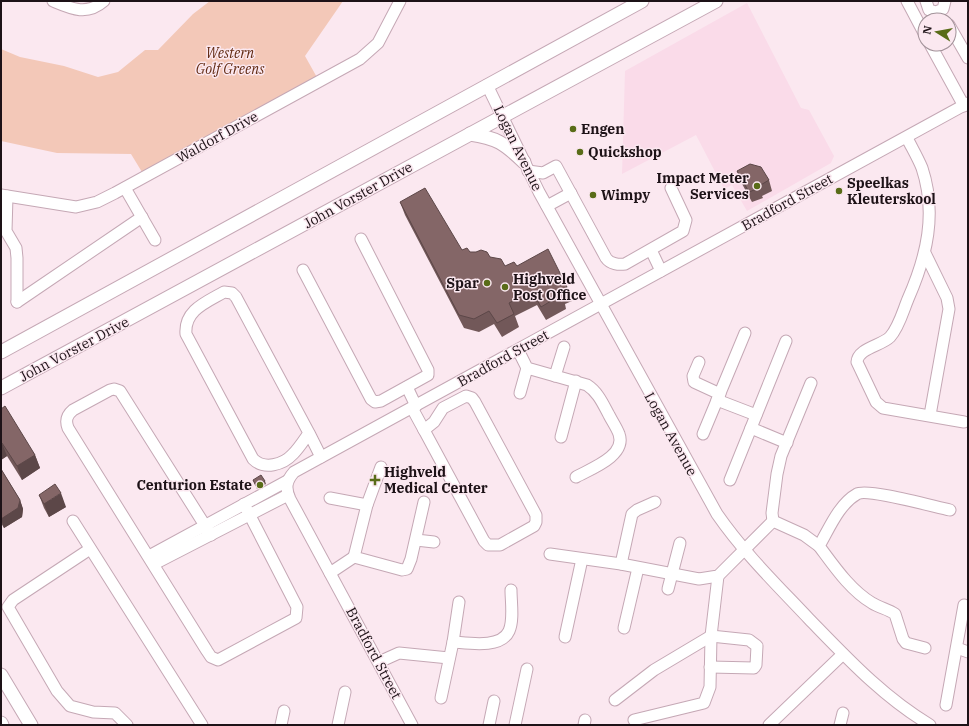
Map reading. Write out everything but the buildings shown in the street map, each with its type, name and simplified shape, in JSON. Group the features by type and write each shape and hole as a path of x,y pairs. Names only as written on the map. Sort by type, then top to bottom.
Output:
{"main road":[{"path":"1,352 642,1"},
{"name":"John Vorster Drive","path":"1,388 716,1"},
{"path":"470,134 498,140 506,145 526,166"},
{"path":"1,675 32,723"}],"street":[{"path":"53,1 85,11 92,9 104,1"},
{"name":"Waldorf Drive","path":"4,196 76,207 97,202 360,58 378,43 400,1"},
{"path":"907,1 917,20"},
{"path":"914,15 926,4 932,12 944,10"},
{"path":"957,39 968,58"},
{"path":"935,52 966,104"},
{"name":"Logan Avenue","path":"487,85 547,206 710,503 744,550 843,654 892,700 930,725"},
{"name":"Bradford Street","path":"412,725 288,495 287,481 296,470 414,407 661,270 907,138 966,104"},
{"path":"907,138 921,167 930,204 929,228 925,253 913,288 894,332 887,340 862,353 857,359 857,362 879,405 887,409 964,422"},
{"path":"526,166 543,173 556,166 608,261 625,264 651,250 685,228 686,220 684,214 671,188"},
{"path":"125,188 155,240"},
{"path":"547,206 571,193"},
{"path":"4,196 6,231 16,248 17,302 142,217"},
{"path":"303,270 372,399 375,402 381,401 428,375 428,367 361,239"},
{"path":"651,250 661,270"},
{"path":"925,253 947,298 949,309 930,416"},
{"path":"309,433 293,455 285,460 265,465 256,463 186,334 185,326 192,312 224,292 228,292 236,297 309,433 320,457"},
{"path":"703,434 745,333"},
{"path":"730,480 786,342"},
{"path":"555,376 564,346"},
{"path":"518,350 527,368 520,394"},
{"path":"698,362 693,376 694,382 718,397 756,416"},
{"path":"527,368 576,381 592,387 600,397 620,435 620,443 616,452 576,477"},
{"path":"561,438 576,381"},
{"path":"773,521 772,514 777,474 786,443 811,383"},
{"path":"407,387 424,430 486,544 491,546 500,545 534,526 536,522 535,512 472,398 463,397 443,408 434,422 424,430"},
{"path":"209,531 120,391 114,389 79,406 68,414 66,423 68,428 152,560 209,654 214,659 222,659 296,618 297,614 297,607 244,504"},
{"path":"751,428 786,443"},
{"path":"330,573 354,557 367,505 381,467"},
{"path":"209,531 244,504 287,481"},
{"path":"819,546 844,505 858,493 871,492 950,510"},
{"path":"152,560 209,531 249,516 288,495"},
{"path":"330,498 367,505"},
{"path":"354,557 404,570 408,567 412,559 424,502"},
{"path":"621,564 632,514 637,510 655,502"},
{"path":"73,521 202,725"},
{"path":"550,554 621,564 699,579 718,576 773,521"},
{"path":"773,521 804,535 819,546 849,583 861,594 872,603 895,614 906,643 925,648"},
{"path":"416,540 434,542"},
{"path":"668,589 680,543"},
{"path":"90,549 13,600 9,604 9,611 57,692 65,702 84,710 115,713 127,725"},
{"path":"565,637 582,559"},
{"path":"624,628 638,568"},
{"path":"634,720 704,703 710,687 710,636 718,576"},
{"path":"453,642 484,644 502,638 506,635 510,626 511,590"},
{"path":"441,698 453,642 459,602"},
{"path":"946,705 964,605"},
{"path":"615,700 654,670 710,636 749,640 757,647 756,665 754,668 710,667"},
{"path":"957,648 968,652"},
{"path":"379,662 399,653 449,658"},
{"path":"769,725 843,654"},
{"path":"515,725 527,669"},
{"path":"338,725 345,692"},
{"path":"488,725 494,701"},
{"path":"281,725 284,711"},
{"path":"840,725 843,713"}],"shaded area":[{"path":"747,3 801,108 809,110 834,156 831,163 747,211 732,185 724,189 696,135 622,174 625,71"}],"green space":[{"name":"Western Golf Greens","path":"210,1 343,1 305,56 319,81 145,177 131,154 57,153 1,141 1,49 20,57 64,66 98,77 118,72 145,50 158,50 193,14"}],"place":[{"name":"Engen","path":"573,129"},
{"name":"Quickshop","path":"580,152"},
{"name":"Impact Meter Services","path":"757,186"},
{"name":"Speelkas Kleuterskool","path":"839,191"},
{"name":"Wimpy","path":"593,195"},
{"name":"Spar","path":"487,283"},
{"name":"Highveld Post Office","path":"505,287"},
{"name":"Highveld Medical Center","path":"375,480"},
{"name":"Centurion Estate","path":"260,485"}]}
